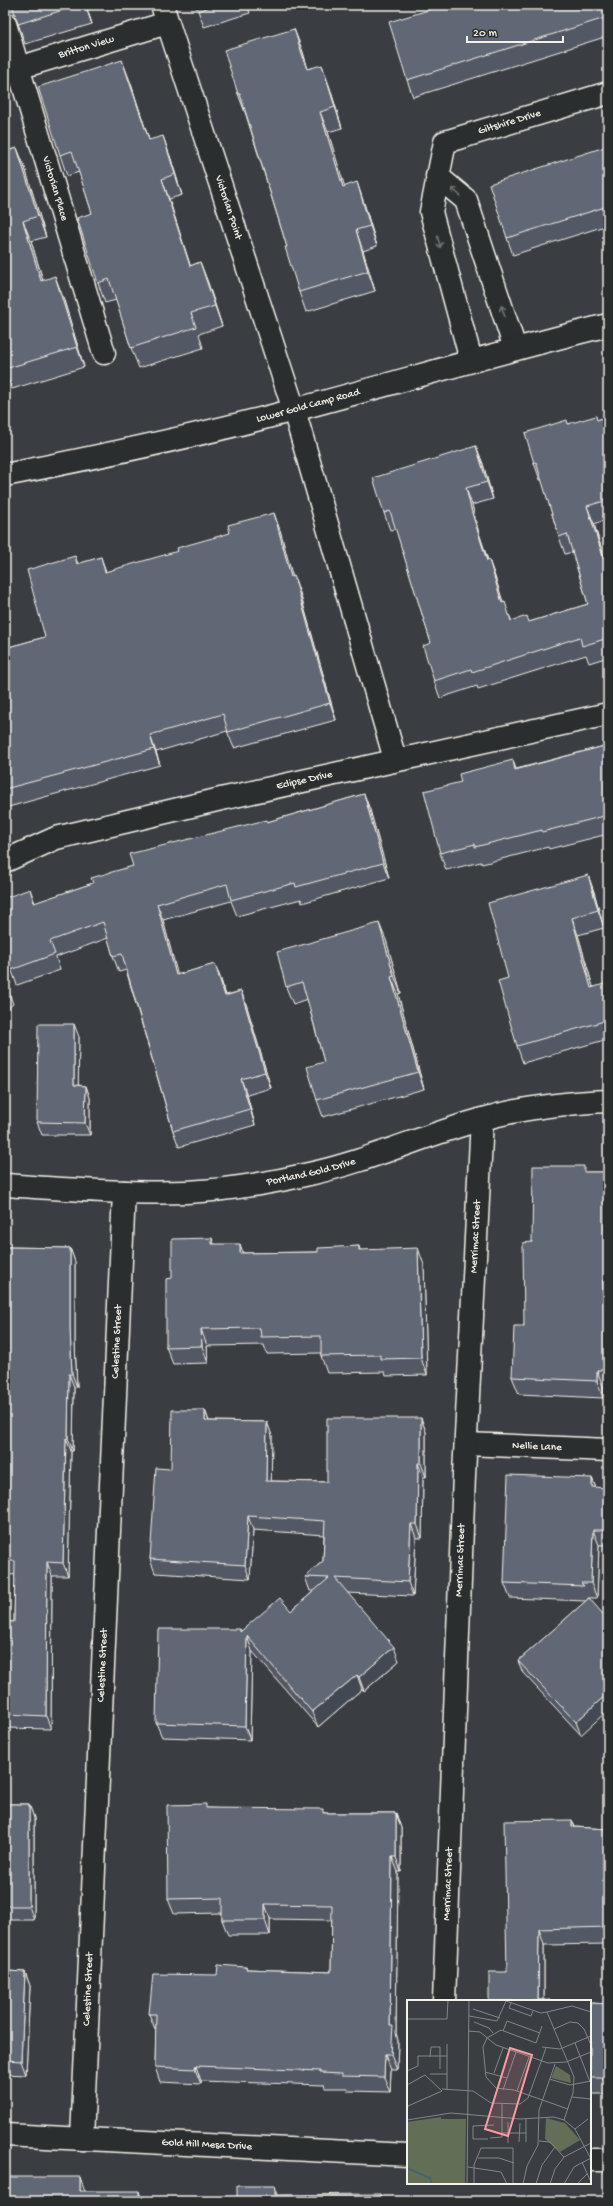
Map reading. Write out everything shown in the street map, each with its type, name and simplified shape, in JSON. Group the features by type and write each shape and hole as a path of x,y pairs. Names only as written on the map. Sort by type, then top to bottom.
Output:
{"street":[{"name":"Britton View","path":"12,70 164,14"},
{"name":"Victorian Point","path":"164,14 294,410 395,759"},
{"name":"Victorian Place","path":"5,24 12,70 104,353"},
{"name":"Giltshire Drive","path":"472,360 431,212 445,142 608,93"},
{"path":"437,176 466,200 515,348"},
{"name":"Lower Gold Camp Road","path":"5,475 158,445 294,410 515,348 608,325"},
{"name":"Eclipse Drive","path":"5,861 56,838 395,759 608,714"},
{"name":"Portland Gold Drive","path":"5,1185 124,1192 188,1192 257,1184 310,1174 374,1156 482,1119 532,1107 608,1101"},
{"name":"Merrimac Street","path":"444,2000 466,1444 482,1119"},
{"name":"Celestine Street","path":"82,2139 124,1192"},
{"name":"Nellie Lane","path":"466,1444 608,1450"},
{"name":"Gold Hill Mesa Drive","path":"5,2135 407,2155"},
{"path":"591,2160 608,2160"}],"building":[{"path":"12,5 79,5 18,24"},
{"path":"196,5 216,5 198,11"},
{"path":"445,5 608,5 608,17 407,80 389,22"},
{"path":"294,29 307,69 322,65 335,107 320,112 343,187 357,182 370,226 356,230 368,271 299,292 285,247 287,247 240,94 238,94 224,50"},
{"path":"122,60 149,140 163,136 175,174 162,179 190,266 200,262 215,306 191,313 196,327 131,348 109,279 98,283 77,218 92,213 72,151 60,155 38,87"},
{"path":"608,146 608,206 507,238 489,184"},
{"path":"17,148 38,216 23,221 41,281 55,276 77,347 5,369 5,152"},
{"path":"596,416 597,420 608,416 608,500 587,506 606,566 608,566 608,638 582,646 580,637 472,672 471,669 434,681 423,646 431,643 390,511 384,513 373,478 476,446 487,482 466,488 472,513 487,561 489,560 502,603 505,602 511,621 527,616 529,622 588,604 567,534 559,537 536,462 534,463 525,433 567,420 568,424"},
{"path":"274,513 291,577 294,576 330,703 228,732 223,714 150,735 154,749 5,789 5,648 45,637 27,570 75,556 77,564 101,557 105,572 178,551 177,548 230,533 228,525"},
{"path":"608,745 608,815 542,832 542,830 475,847 475,844 440,853 424,791 461,782 459,774 513,760 515,770"},
{"path":"364,794 383,863 296,887 295,883 231,900 227,884 157,904 176,975 215,964 225,996 241,991 265,1072 241,1079 250,1109 173,1131 122,954 113,956 103,922 50,941 55,954 11,970 5,952 5,898 30,889 34,903 93,883 91,878 133,866 129,854 266,820 267,822"},
{"path":"588,875 598,910 572,918 591,988 607,983 608,1020 517,1046 498,981 508,978 488,903"},
{"path":"379,923 394,976 391,977 418,1072 317,1100 307,1067 324,1062 309,1006 302,982 286,987 277,952"},
{"path":"38,1024 74,1024 74,1085 86,1086 85,1123 37,1122"},
{"path":"533,1166 584,1166 584,1172 608,1172 608,1280 603,1280 605,1329 608,1329 608,1370 597,1370 597,1381 512,1377 514,1326 524,1326 523,1243 532,1242"},
{"path":"212,1238 212,1244 240,1244 240,1253 318,1252 318,1248 359,1246 359,1250 418,1248 421,1358 380,1359 380,1355 321,1356 321,1336 261,1337 260,1328 201,1329 202,1346 166,1347 166,1279 172,1278 172,1239"},
{"path":"5,1247 70,1248 70,1329 72,1374 69,1374 63,1563 47,1562 46,1716 5,1714 5,1621 14,1622 15,1561 5,1561"},
{"path":"172,1410 205,1410 205,1421 267,1422 266,1481 327,1482 327,1418 421,1418 421,1463 418,1463 417,1524 411,1524 408,1582 335,1578 394,1647 359,1677 357,1675 312,1712 247,1636 245,1726 156,1723 158,1629 240,1629 240,1632 280,1598 291,1611 329,1578 305,1577 323,1561 325,1521 248,1516 245,1565 150,1559 156,1468 171,1469"},
{"path":"508,1475 592,1478 592,1487 608,1488 608,1530 593,1530 591,1583 581,1583 584,1586 504,1583"},
{"path":"589,1598 608,1620 608,1693 576,1722 518,1661"},
{"path":"5,1804 29,1804 29,1906 5,1906"},
{"path":"206,1804 206,1808 323,1809 323,1813 396,1813 396,1857 392,1857 390,2026 393,2026 391,2055 385,2055 384,2077 342,2076 342,2074 320,2073 320,2071 196,2066 195,2069 155,2067 156,2014 149,2014 153,1974 217,1975 218,1965 246,1967 246,1969 331,1972 332,1905 265,1904 265,1920 222,1920 222,1898 168,1899 167,1805"},
{"path":"572,1820 572,1827 608,1829 608,1927 539,1929 538,2000 489,2000 489,1972 507,1972 504,1821"},
{"path":"5,1967 6,1971 25,1972 21,2061 5,2060"},
{"path":"591,2003 608,2004 608,2078 591,2078"},
{"path":"5,2177 80,2177 80,2191 139,2191 139,2200 237,2199 237,2186 275,2186 275,2195 380,2194 380,2201 5,2201"},
{"path":"490,2198 530,2198 530,2201 490,2201"}]}
